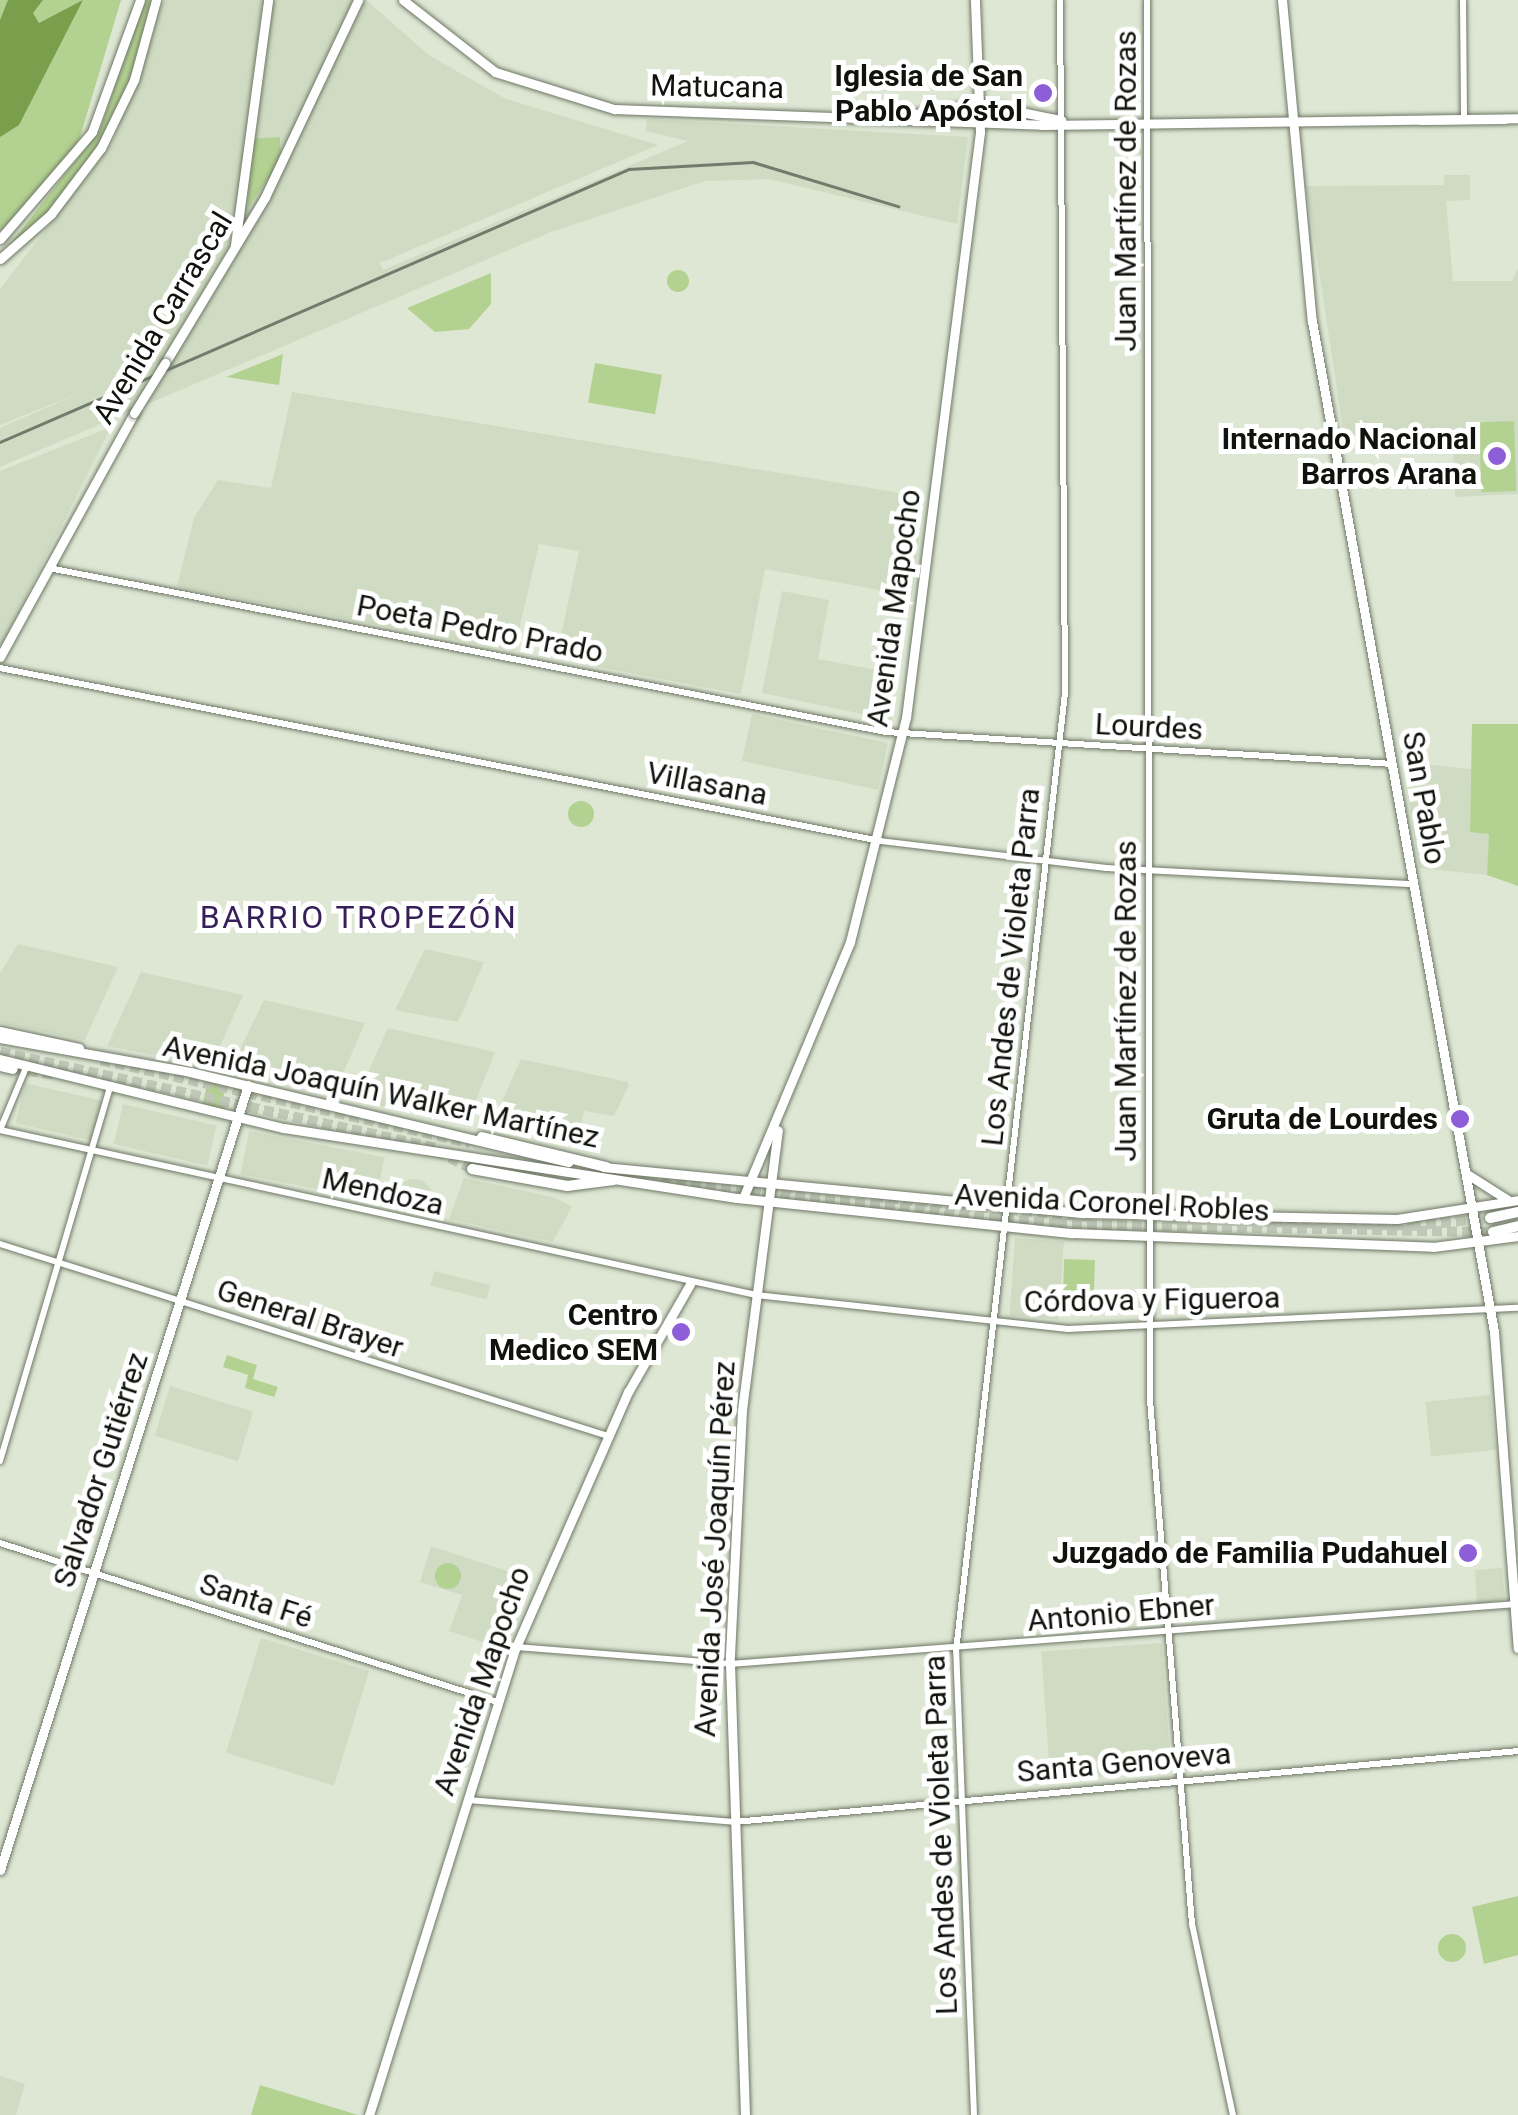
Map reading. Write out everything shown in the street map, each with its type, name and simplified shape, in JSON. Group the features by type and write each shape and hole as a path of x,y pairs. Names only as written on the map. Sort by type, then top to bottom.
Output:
{"highway":[{"path":"0,1035 79,1049"},
{"path":"0,1063 13,1069"},
{"path":"482,1137 606,1167"},
{"path":"472,1170 566,1186 614,1180"},
{"path":"1490,1218 1517,1204"},
{"path":"1493,1232 1518,1226"}],"main road":[{"path":"0,239 92,132 140,0"},
{"path":"0,258 51,214 101,148 134,80 156,0"},
{"path":"232,255 268,0"},
{"name":"Avenida Carrascal","path":"0,657 48,568 252,222 358,0"},
{"name":"Matucana","path":"403,0 468,57 572,102 980,123 1513,118"},
{"name":"Avenida Mapocho","path":"743,1198 784,1108 880,841 902,731 980,123 975,0"},
{"name":"San Pablo","path":"1282,0 1308,292 1490,1308 1518,1648"},
{"path":"897,117 980,104"},
{"name":"Matucana","path":"980,104 1061,120"},
{"path":"239,206 252,222"},
{"name":"Avenida Joaquín Walker Martínez","path":"0,1035 248,1085 606,1167 753,1180"},
{"name":"Avenida Joaquín Walker Martínez","path":"0,1063 27,1065 111,1084 238,1119 743,1198"},
{"name":"Salvador Gutiérrez","path":"0,1870 248,1085"},
{"name":"Avenida José Joaquín Pérez","path":"745,2115 730,1664 735,1528 769,1180 784,1108"},
{"path":"1467,1173 1491,1195 1517,1204"},
{"name":"Avenida Coronel Robles","path":"753,1180 1006,1207 1149,1214 1396,1219 1517,1204"},
{"name":"Avenida Coronel Robles","path":"743,1198 1004,1227 1480,1244 1518,1236"},
{"path":"766,1218 784,1203"},
{"name":"Avenida Mapocho","path":"369,2115 516,1646 608,1436 690,1284"}],"street":[{"name":"Los Andes de Violeta Parra","path":"974,2115 956,1801 956,1651 1058,745 1060,0"},
{"name":"Juan Martínez de Rozas","path":"1148,0 1149,1327 1192,1924 1233,2115"},
{"path":"1462,0 1464,118"},
{"name":"Poeta Pedro Prado","path":"48,568 902,731"},
{"name":"Villasana","path":"0,668 880,841 1147,870 1414,884"},
{"name":"Lourdes","path":"902,731 1058,745 1393,764"},
{"path":"0,1130 27,1065"},
{"path":"0,1461 98,1151 111,1084"},
{"name":"Mendoza","path":"0,1130 690,1284 756,1295"},
{"name":"General Brayer","path":"0,1244 608,1436"},
{"name":"Córdova y Figueroa","path":"756,1295 993,1322 1149,1327 1518,1308"},
{"name":"Santa Fé","path":"0,1544 497,1702"},
{"name":"Antonio Ebner","path":"516,1646 730,1664 956,1651 1517,1606"},
{"name":"Santa Genoveva","path":"467,1800 734,1822 1518,1751"}],"shaded area":[{"path":"0,0 121,0 80,137 60,172 0,231"},
{"path":"8,0 43,0 33,13 39,23 83,0 19,125 0,137 0,20"},
{"path":"145,0 154,0 146,35 114,121 59,203 0,257 100,130"},
{"path":"164,0 366,0 430,56 506,99 658,145 380,263 383,270 688,141 646,131 647,119 968,137 957,224 769,179 705,181 551,232 0,467 0,428 82,392 0,425 0,289 113,143"},
{"path":"280,137 281,160 248,208 251,139"},
{"path":"1444,175 1470,175 1470,200 1446,201 1453,281 1512,281 1518,268 1518,494 1455,497 1453,446 1344,435 1306,186 1444,185"},
{"path":"678,270 686,273 686,289 678,292 670,289 667,281 670,273"},
{"path":"491,273 491,304 469,329 435,332 407,308"},
{"path":"283,354 279,385 226,377"},
{"path":"595,363 662,375 655,414 588,402"},
{"path":"292,392 924,497 912,596 765,569 741,694 556,659 579,551 539,544 514,651 177,587 194,518 218,480 271,488"},
{"name":"Internado Nacional Barros Arana","path":"1514,421 1516,491 1481,492 1479,422"},
{"path":"111,427 0,649 0,471"},
{"path":"782,591 829,600 818,659 898,674 891,720 762,693"},
{"path":"752,714 888,743 878,790 742,761"},
{"path":"1472,724 1518,724 1518,886 1487,875 1489,834 1470,832"},
{"path":"1403,762 1471,769 1470,831 1489,834 1487,875 1419,868"},
{"path":"581,801 590,805 594,814 590,823 581,827 572,823 568,814 572,805"},
{"path":"18,944 118,967 85,1040 0,1023 0,973"},
{"path":"425,949 484,962 458,1022 395,1010"},
{"path":"141,972 243,995 211,1066 107,1046"},
{"path":"264,1000 365,1023 335,1092 229,1072"},
{"path":"388,1028 495,1052 467,1123 355,1101"},
{"path":"521,1059 629,1085 614,1116 584,1111 577,1145 490,1127"},
{"path":"208,1080 223,1083 225,1112 202,1107"},
{"path":"25,1083 104,1101 95,1141 16,1123"},
{"path":"123,1104 217,1126 207,1166 114,1144"},
{"path":"249,1131 384,1157 376,1201 241,1174"},
{"path":"464,1178 553,1197 572,1206 553,1242 449,1219"},
{"path":"414,1179 426,1185 432,1197 426,1209 414,1215 402,1209 396,1197 402,1185"},
{"path":"1015,1238 1064,1241 1058,1319 1010,1316"},
{"path":"1064,1259 1095,1260 1093,1316 1077,1315 1063,1297"},
{"path":"434,1271 490,1285 487,1300 430,1286"},
{"path":"227,1355 257,1365 253,1379 278,1387 274,1397 245,1388 248,1375 223,1367"},
{"path":"170,1386 253,1411 238,1461 155,1436"},
{"path":"1490,1395 1496,1450 1431,1456 1425,1402"},
{"path":"431,1546 531,1579 507,1650 449,1631 462,1595 420,1582"},
{"path":"448,1563 457,1567 461,1576 457,1585 448,1589 439,1585 435,1576 439,1567"},
{"path":"1502,1568 1505,1598 1477,1606 1475,1570"},
{"path":"261,1638 369,1671 334,1786 226,1753"},
{"path":"1162,1643 1171,1772 1050,1780 1041,1651"},
{"path":"1518,1896 1518,1955 1484,1964 1472,1907"},
{"path":"1452,1934 1462,1938 1466,1948 1462,1958 1452,1962 1442,1958 1438,1948 1442,1938"},
{"path":"0,2076 25,2084 16,2115 0,2115"},
{"path":"260,2085 358,2115 251,2115"}],"tunnel":[{"path":"0,1052 437,1148"},
{"path":"101,1060 470,1143"},
{"path":"13,1069 57,1075"},
{"path":"436,1151 472,1169"},
{"path":"661,1182 1057,1224 1493,1232"},
{"path":"873,1197 1090,1217"},
{"path":"1167,1219 1411,1226 1490,1218"}],"railway":[{"path":"0,442 629,169 753,162 898,206"}],"place":[{"name":"Iglesia de San Pablo Apóstol","path":"1043,93"},
{"name":"Internado Nacional Barros Arana","path":"1497,456"},
{"name":"Gruta de Lourdes","path":"1460,1119"},
{"name":"Centro Medico SEM","path":"681,1332"},
{"name":"Juzgado de Familia Pudahuel","path":"1468,1553"}],"district":[{"name":"BARRIO TROPEZÓN","path":"359,917"}]}
